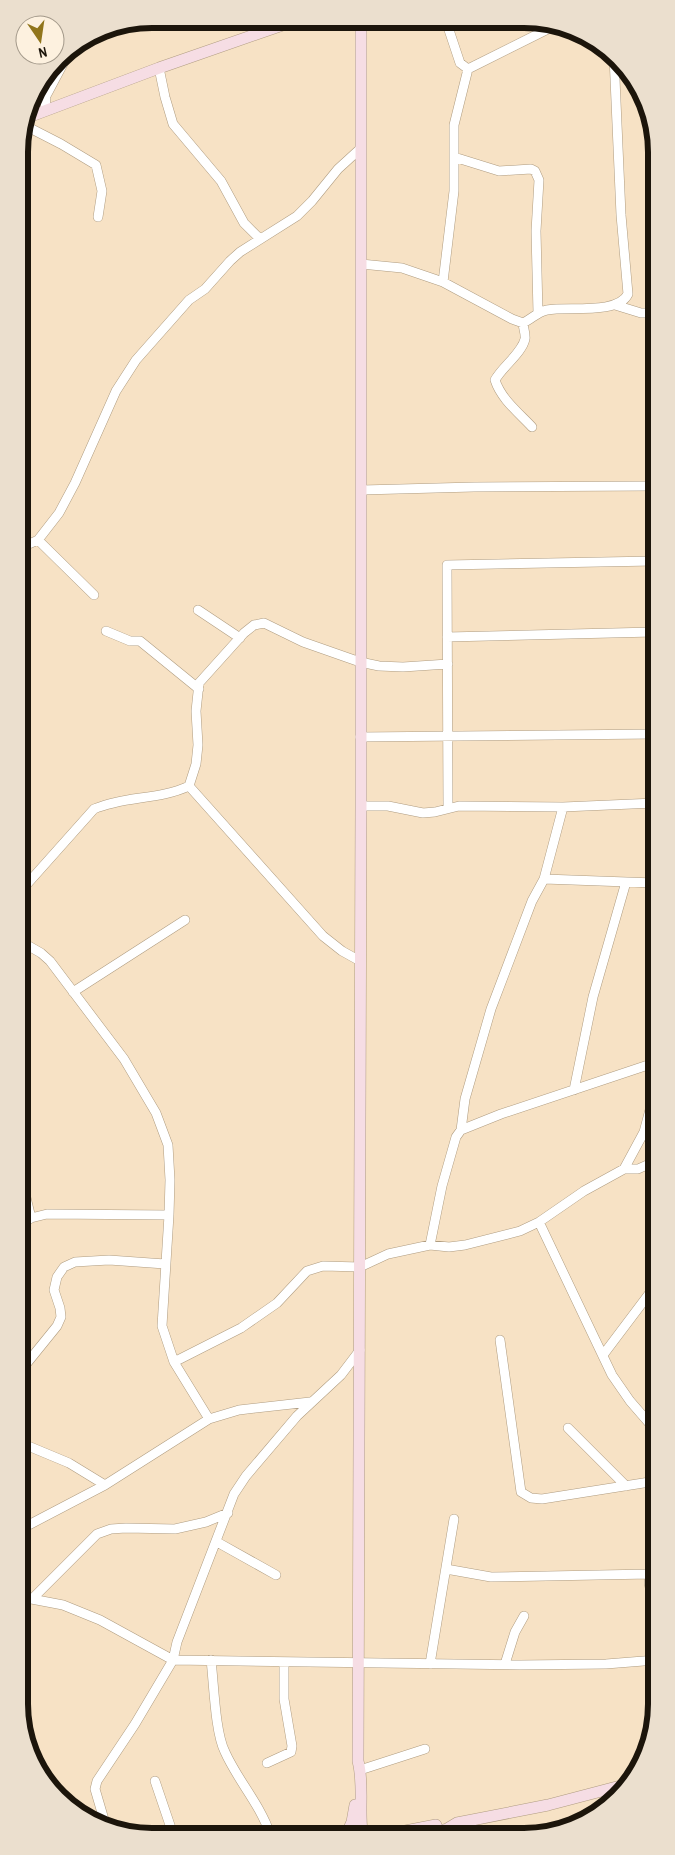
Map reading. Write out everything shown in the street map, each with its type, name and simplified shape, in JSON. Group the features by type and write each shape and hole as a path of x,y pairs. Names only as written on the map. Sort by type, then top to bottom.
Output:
{"main road":[{"path":"33,115 273,28"},
{"path":"361,28 362,490 358,1663 360,1818 363,1828"},
{"path":"350,1828 355,1806 354,1771 359,1766"},
{"path":"421,1828 548,1805 614,1788"},
{"path":"447,1828 457,1823"}],"street":[{"path":"448,28 460,63 468,68"},
{"path":"443,282 454,191 454,125 468,68 545,30"},
{"path":"45,110 46,96 62,67"},
{"path":"159,68 173,124 221,181 244,223 260,239"},
{"path":"615,68 621,215 628,294 625,300 615,305"},
{"path":"30,128 96,165 102,191 98,217"},
{"path":"28,544 38,540 54,521 71,490 116,391 136,360 189,300 204,289 240,252 297,216 338,169 361,148"},
{"path":"454,157 499,171 532,169 535,171 538,180 536,231 538,312"},
{"path":"361,264 402,268 443,282 523,323 538,312 549,310 615,305 641,313 648,313"},
{"path":"523,323 525,339 495,380 508,403 532,427"},
{"path":"362,490 648,486"},
{"path":"38,540 94,596"},
{"path":"448,808 447,565 648,561"},
{"path":"198,610 240,638"},
{"path":"28,883 94,809 109,802 177,792 189,786 196,764 198,745 196,711 199,683 254,624 264,622 303,642 360,662 379,666 403,667 448,664"},
{"path":"106,631 130,641 140,641 199,689"},
{"path":"447,637 648,632"},
{"path":"360,737 648,734"},
{"path":"189,786 323,936 342,951 360,961"},
{"path":"361,806 388,806 423,813 459,806 563,807 648,803"},
{"path":"430,1245 442,1186 456,1137 461,1130 464,1099 491,1009 532,901 544,879 563,807"},
{"path":"544,879 648,883"},
{"path":"574,1090 593,997 626,882"},
{"path":"73,992 185,920"},
{"path":"28,946 50,961 124,1059 156,1113 168,1146 170,1180 162,1326 174,1362 209,1419"},
{"path":"461,1130 501,1114 647,1065"},
{"path":"624,1169 644,1132 647,1119"},
{"path":"174,1362 241,1328 277,1303 307,1271 323,1266 360,1267 388,1254 430,1245 450,1247 465,1245 520,1231 539,1222 584,1191 624,1169 638,1169 647,1165"},
{"path":"28,1207 31,1218"},
{"path":"28,1220 47,1214 169,1215"},
{"path":"539,1222 612,1375 630,1401 647,1421"},
{"path":"28,1362 61,1317 54,1290 57,1277 64,1267 75,1262 109,1260 165,1264"},
{"path":"603,1356 647,1303"},
{"path":"500,1340 521,1492 531,1498 542,1498 647,1483"},
{"path":"103,1818 95,1789 98,1781 173,1660 178,1642 234,1494 246,1476 310,1402 341,1375 360,1350"},
{"path":"28,1525 105,1485 209,1419 239,1410 310,1402"},
{"path":"568,1428 626,1486"},
{"path":"28,1446 69,1463 105,1485"},
{"path":"33,1598 96,1534 111,1529 126,1528 175,1529 206,1522 228,1513"},
{"path":"430,1664 454,1519"},
{"path":"217,1542 276,1575"},
{"path":"446,1569 491,1577 647,1572"},
{"path":"28,1598 63,1605 100,1620 173,1660 430,1664 606,1664 647,1661"},
{"path":"505,1664 515,1632 524,1616"},
{"path":"211,1660 220,1739 225,1752 266,1820 268,1828"},
{"path":"267,1763 290,1752 292,1746 284,1699 284,1662"},
{"path":"359,1766 425,1749"},
{"path":"155,1782 172,1828"}]}
